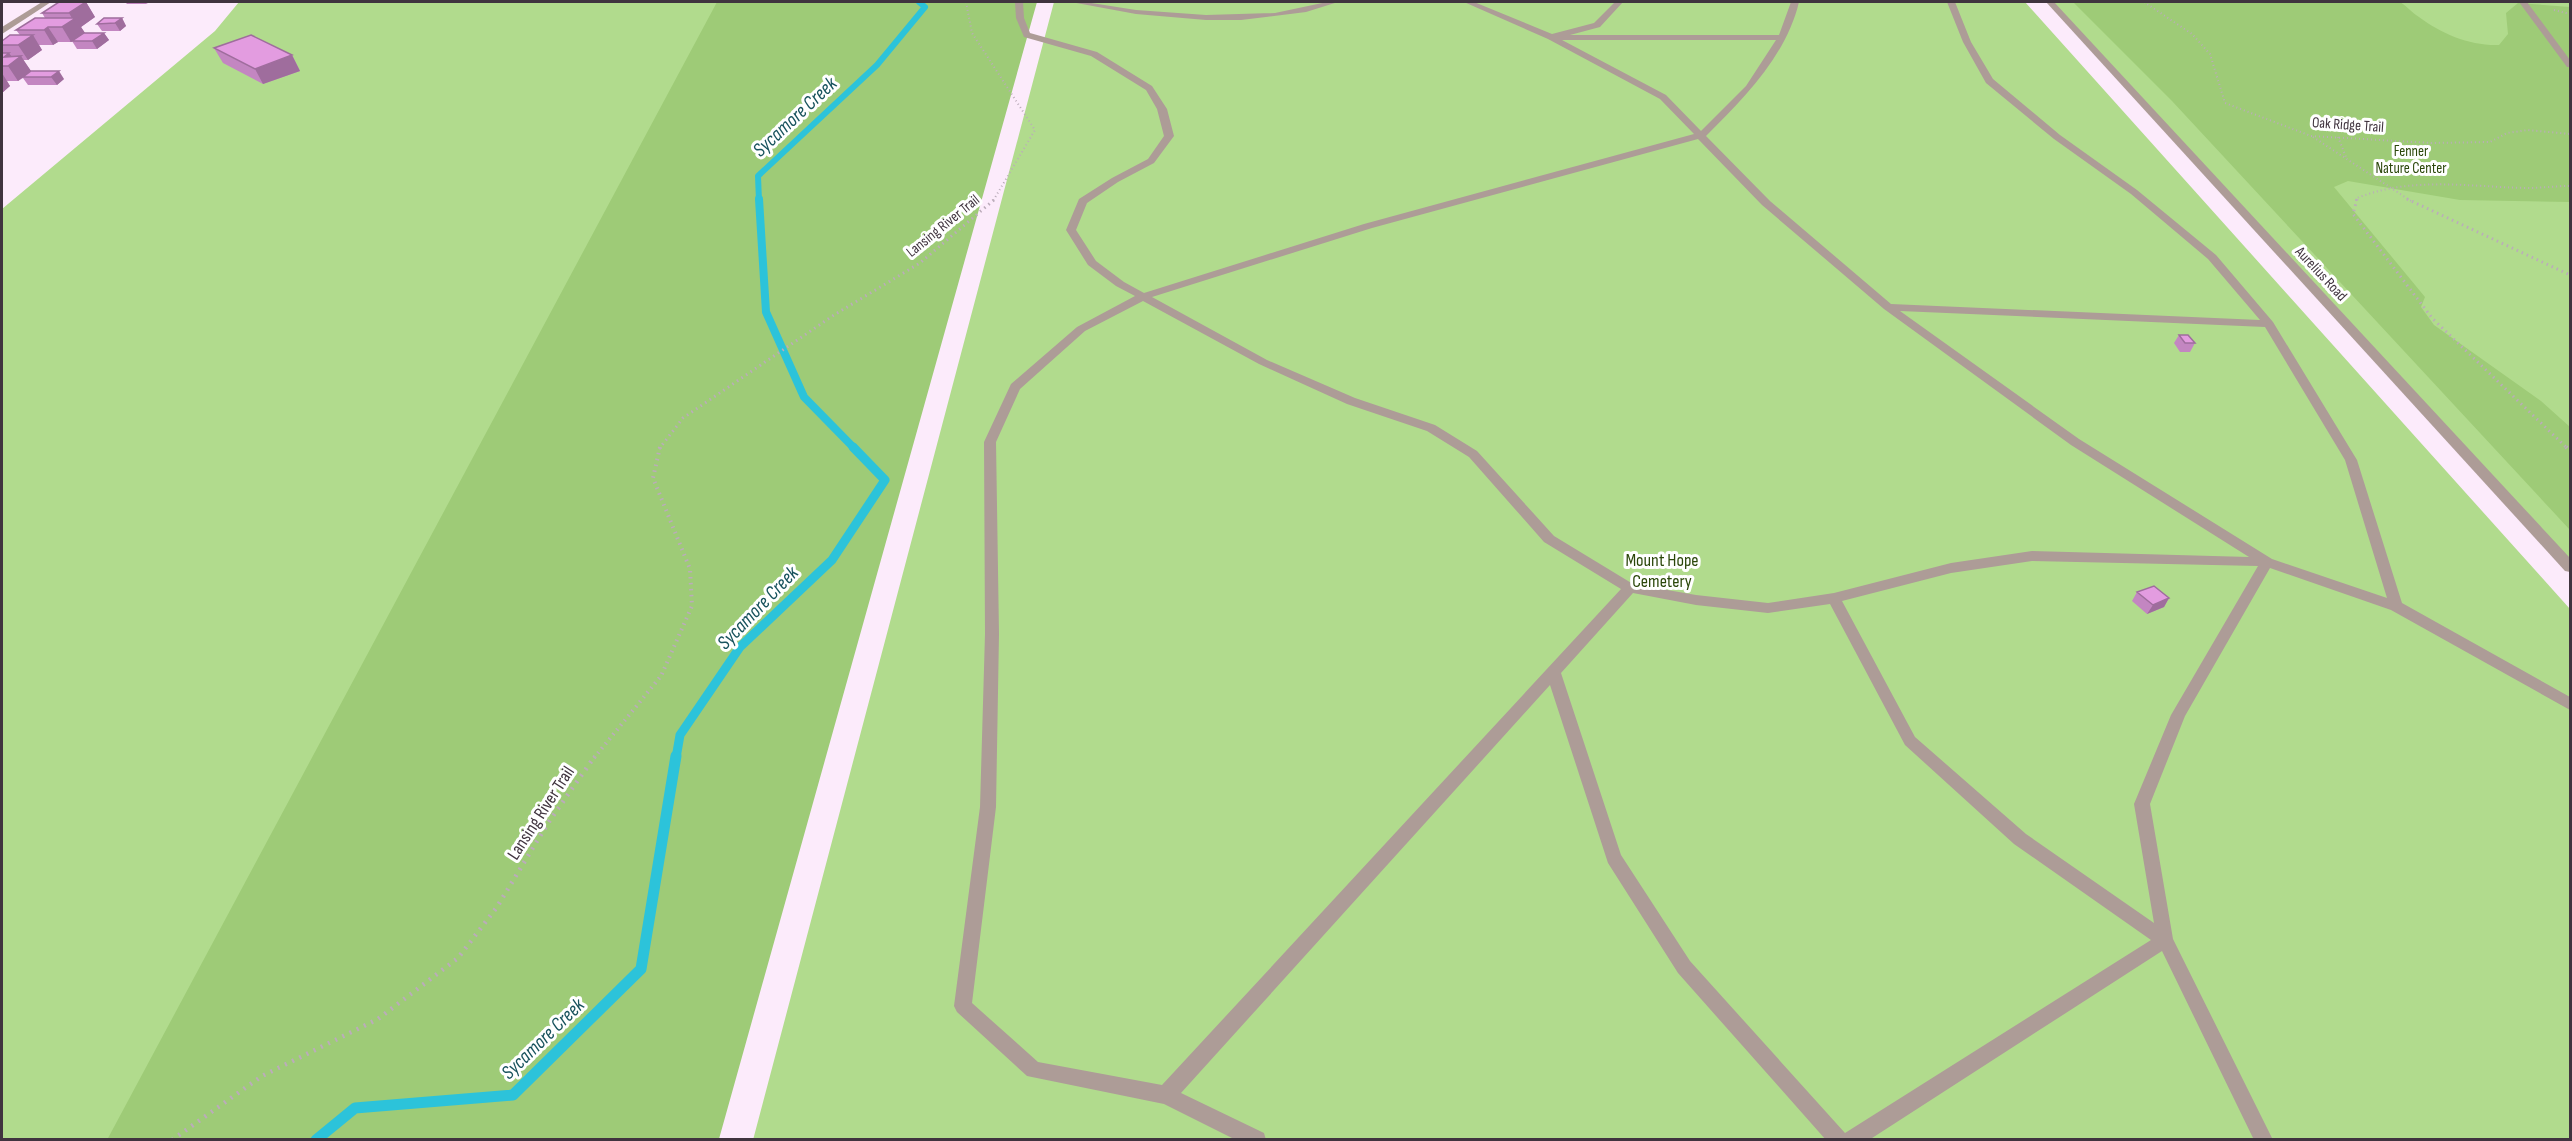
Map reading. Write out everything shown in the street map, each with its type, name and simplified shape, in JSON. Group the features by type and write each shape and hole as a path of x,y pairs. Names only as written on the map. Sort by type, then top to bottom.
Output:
{"street":[{"path":"2,32 47,2"},
{"name":"Aurelius Road","path":"2050,2 2571,567"}],"lane":[{"path":"1019,2 1020,18 1027,35 1094,54 1149,88 1162,109 1169,136 1151,161 1115,180 1083,201 1071,230 1092,263 1142,297 1263,362 1351,401 1431,429 1473,454 1550,539 1630,588 1696,600 1768,608 1834,598 1952,568 2032,556 2267,562"},
{"path":"1075,2 1124,11 1181,11 1223,17 1283,14 1334,2"},
{"path":"1468,2 1551,37 1663,97 1766,202 1888,307 2076,442 2267,562 2396,606 2571,704"},
{"path":"1551,37 1597,25 1618,2"},
{"path":"1257,1140 1166,1095 1033,1070 963,1006 988,807 992,634 990,442 1015,387 1081,328 1142,297 1368,226 1702,135 1749,88 1782,38 1795,2"},
{"path":"1951,2 1967,42 1989,81 2057,137 2134,192 2212,257 2269,324 2351,460 2396,606"},
{"path":"2523,2 2571,64"},
{"path":"1551,37 1782,38"},
{"path":"1888,307 2269,324"},
{"path":"2264,1140 2165,940 2142,804 2178,715 2267,562"},
{"path":"1166,1095 1630,588"},
{"path":"1834,598 1910,741 2020,839 2165,940"},
{"path":"1553,671 1614,858 1684,967 1839,1140"},
{"path":"1851,1140 2165,940"}],"path":[{"name":"Lansing River Trail","path":"172,1140 262,1076 378,1019 458,958 497,907 548,823 596,755 661,676 676,646 692,606 690,569 653,478 659,449 670,433 683,418 720,391 834,315 920,263 995,199 1035,130 972,33 966,2"},
{"name":"Oak Ridge Trail","path":"2144,2 2192,34 2210,54 2225,103 2311,136 2457,143 2490,142 2497,135 2532,130 2551,129 2571,134"},
{"path":"2311,136 2403,197 2571,275"},
{"path":"2338,137 2346,158"},
{"path":"2571,186 2531,188 2430,184 2392,188 2371,191 2357,198 2353,214 2432,318 2571,451"}],"green space":[{"path":"239,2 944,2 117,1139 2,1140 2,209 215,31"},
{"path":"717,2 1037,2 719,1139 107,1140"},
{"name":"Mount Hope Cemetery","path":"1054,2 2025,2 2570,609 2570,1139 753,1140"},
{"name":"Fenner Nature Center","path":"2050,2 2570,2 2570,567"},
{"name":"Fenner Nature Center","path":"2073,2 2400,2 2447,34 2488,45 2499,45 2508,34 2506,13 2518,3 2570,7 2570,202 2460,200 2348,181 2334,187 2425,297 2421,307 2434,325 2541,401 2570,427 2570,530 2172,101"}],"building":[{"path":"59,2 86,2 69,13 42,13"},
{"path":"35,18 76,18 62,27 48,27 44,30 16,30"},
{"path":"104,18 122,18 115,23 97,24"},
{"path":"84,33 104,33 92,41 72,41"},
{"path":"10,35 33,35 18,45 2,45 2,41"},
{"path":"251,35 292,55 255,69 214,48"},
{"path":"2,53 9,53 4,57 21,56 8,66 2,66"},
{"path":"31,71 59,71 51,77 23,77"},
{"path":"2179,335 2188,335 2195,343 2185,343"},
{"path":"2154,586 2169,598 2153,605 2137,592"}],"waterway":[{"name":"Sycamore Creek","path":"759,201 758,176 877,65 925,7 919,2"},
{"name":"Sycamore Creek","path":"759,199 766,312 804,397 855,449"},
{"name":"Sycamore Creek","path":"676,758 680,735 740,647 832,560 885,480 853,447"},
{"name":"Sycamore Creek","path":"316,1140 355,1108 513,1095 641,969 676,756"}]}
